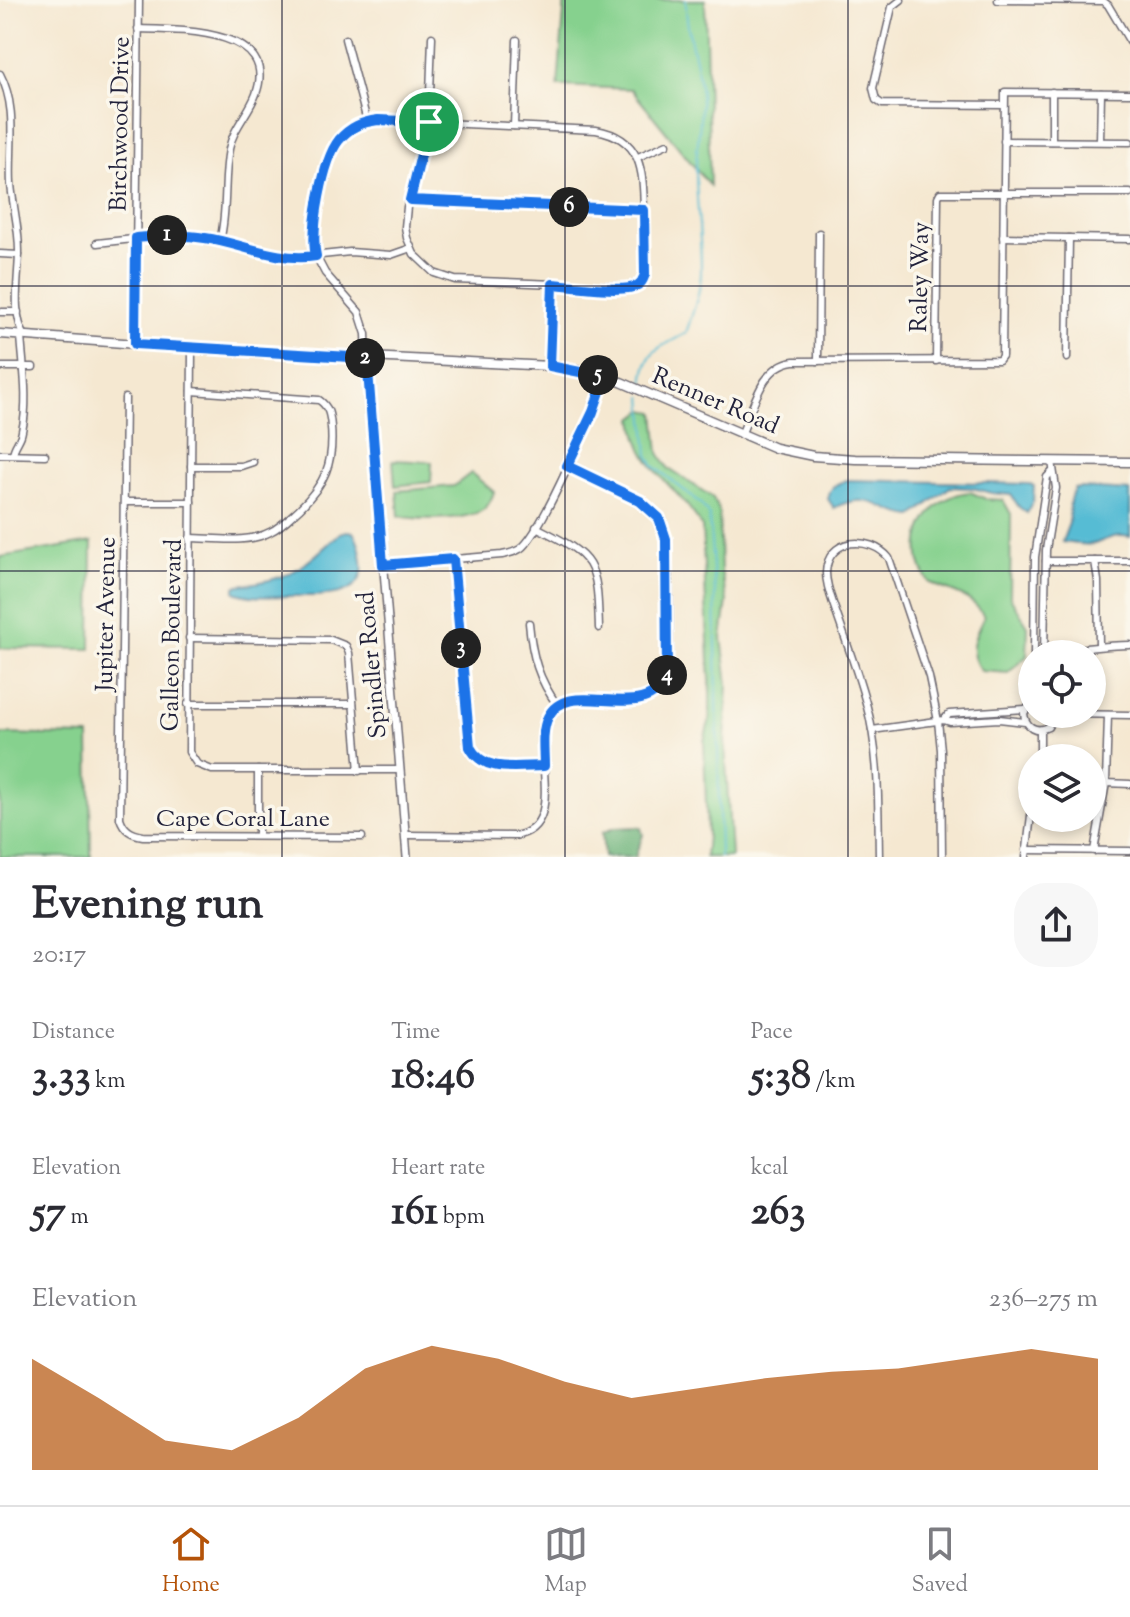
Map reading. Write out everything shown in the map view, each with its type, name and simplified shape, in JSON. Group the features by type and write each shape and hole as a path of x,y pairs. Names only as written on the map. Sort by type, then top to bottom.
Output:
{"main road":[{"name":"Renner Road","path":"0,334 192,348 550,366 605,377 643,390 741,436 798,454 835,459 1130,462"}],"street":[{"name":"Birchwood Drive","path":"135,344 139,0"},
{"path":"998,0 1099,0 1108,5 1130,42"},
{"path":"899,1 892,7 873,88 876,100 882,104 1004,105"},
{"path":"138,29 176,30 227,39 250,52 257,63 260,77 256,94 229,149 226,215 220,241"},
{"path":"316,256 314,224 329,162 340,139 352,128 367,121 429,122 514,126 606,132 625,142 638,157 643,178 645,274 640,283 616,288 467,281 443,277 426,266 411,248 405,227 429,122 432,37"},
{"path":"345,39 367,121"},
{"path":"514,126 517,40"},
{"path":"0,74 11,101 11,183 19,226 22,432 14,445 13,454"},
{"path":"741,436 766,378 773,369 789,361 999,360 1002,356 1005,92 1130,93"},
{"path":"1052,92 1052,141"},
{"path":"1100,141 1101,93"},
{"path":"1004,141 1130,142"},
{"path":"638,157 667,144"},
{"name":"Raley Way","path":"936,361 938,197 940,193 1003,193"},
{"path":"1003,193 1130,193"},
{"path":"410,200 644,210"},
{"path":"818,361 819,233"},
{"path":"97,243 179,234 285,258 350,252 391,255 411,248"},
{"path":"1003,237 1130,239"},
{"path":"1067,358 1069,238"},
{"path":"0,254 19,255"},
{"name":"Spindler Road","path":"316,256 325,273 359,312 366,334 407,857"},
{"path":"550,366 553,284"},
{"path":"0,312 18,312"},
{"name":"Galleon Boulevard","path":"192,348 189,752 197,764 212,770 400,770"},
{"path":"0,367 33,367"},
{"path":"383,565 502,555 519,550 536,527 567,466 593,412 605,377"},
{"path":"190,538 251,538 262,535 287,520 314,495 328,472 331,459 330,415 325,404 312,399 192,391"},
{"name":"Jupiter Avenue","path":"125,398 120,818 126,829"},
{"path":"0,454 45,455"},
{"path":"1044,640 1046,561 1056,488 1052,461"},
{"path":"191,466 241,466 253,462"},
{"path":"406,835 514,836 535,829 543,816 544,733 548,717 558,706 575,700 623,701 650,697 664,683 668,660 668,550 659,518 640,501 567,466"},
{"path":"1034,640 1035,561 1047,477 1052,472"},
{"path":"125,502 191,502"},
{"path":"536,527 576,548 589,562 596,579 599,628"},
{"path":"879,857 872,730 826,578 830,558 837,549 851,542 868,543 889,558 929,677 941,721 942,857"},
{"path":"453,559 470,747 477,759 489,766 544,766"},
{"path":"1035,561 1130,561"},
{"path":"1095,561 1099,640"},
{"path":"529,623 538,676 558,706"},
{"path":"189,638 339,641 349,653 359,771"},
{"path":"1106,645 1130,645"},
{"path":"188,704 353,704"},
{"path":"941,721 949,714 1018,709"},
{"path":"1130,715 1108,715 1106,783 1130,784"},
{"path":"872,730 941,721 1018,721"},
{"path":"1032,728 1044,728"},
{"path":"1040,730 1040,744"},
{"path":"258,770 258,836"},
{"name":"Cape Coral Lane","path":"126,829 134,835 143,836 362,837"},
{"path":"1029,832 1026,854 1130,851"},
{"path":"1094,851 1097,832"}],"green space":[{"path":"565,0 705,0 710,186 631,89 558,86"},
{"path":"644,410 655,412 659,453 669,469 712,497 719,510 721,571 727,601 722,638 728,684 725,741 731,857 705,857 704,741 710,718 710,680 702,527 644,452 634,418"},
{"path":"393,460 432,462 431,482 395,486"},
{"path":"471,473 494,492 484,509 455,518 399,516 397,491 454,486"},
{"path":"970,492 986,499 1003,500 1011,514 1010,597 1028,626 1028,640 1018,640 1018,664 1008,673 981,671 973,650 984,617 974,603 929,582 922,568 919,539 924,525 931,513 955,496"},
{"path":"92,542 91,649 0,648 0,557"},
{"path":"0,734 89,736 91,857 0,857"},
{"path":"614,828 641,828 643,835 635,857 604,857 602,833"}],"water":[{"path":"847,480 1029,484 1034,486 1033,501 1027,513 1011,495 950,487 913,516 866,501 834,508 828,499 830,492"},
{"path":"1074,489 1130,491 1130,537 1117,536 1089,545 1062,542 1069,523 1070,500"},
{"path":"346,531 353,532 362,561 362,574 349,589 314,596 255,596 235,592 235,587 239,585 272,580 295,570"}],"waterway":[{"path":"643,386 644,373 654,352 686,333 700,284 696,170 701,96 686,0"},
{"path":"643,397 648,455 654,466 701,504 709,515 715,593 720,857"}],"route":[{"path":"367,121 429,122 410,200 644,210 645,274 640,283 616,288 553,284 550,366 605,377 593,412 567,466 640,501 659,518 663,528 668,550 667,674 658,691 640,700 575,700 558,706 548,717 544,733 544,766 489,766 477,759 470,747 453,559 383,565 367,358 135,344 136,238 179,234 208,238 285,258 316,256 314,224 329,162 340,139 352,128 367,121"}]}
